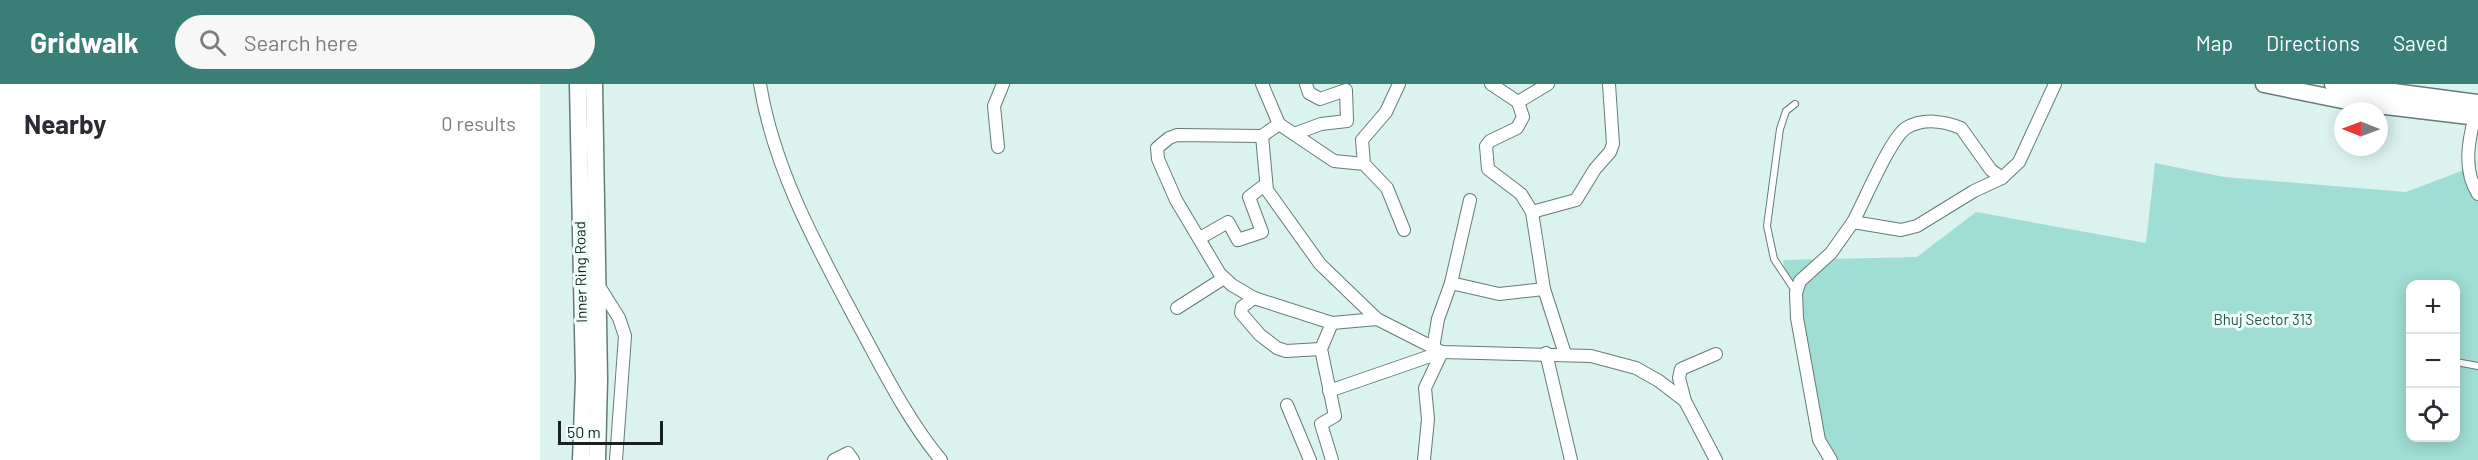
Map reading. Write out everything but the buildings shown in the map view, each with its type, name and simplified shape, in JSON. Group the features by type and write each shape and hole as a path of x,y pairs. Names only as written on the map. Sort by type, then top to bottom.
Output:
{"main road":[{"name":"Inner Ring Road","path":"578,84 584,379 581,460"},
{"name":"Inner Ring Road","path":"594,84 599,379 597,460"},
{"path":"2264,84 2352,102 2477,112"},
{"path":"2337,84 2477,112"}],"street":[{"path":"760,84 766,123 796,204 873,352 917,428 941,460"},
{"path":"998,147 994,106 1004,84"},
{"path":"1262,84 1279,124 1334,161 1364,164"},
{"path":"1294,134 1321,124 1347,120 1346,90 1320,99 1309,93 1306,84"},
{"path":"1399,84 1386,112 1362,140 1364,164 1387,188 1404,230"},
{"path":"1491,84 1518,102 1523,117 1520,125 1490,141 1486,146 1485,156 1488,169 1521,194 1532,212 1544,289 1565,354"},
{"path":"1518,102 1548,84"},
{"path":"1532,212 1576,200 1591,174 1610,152 1613,136 1608,108 1609,84"},
{"path":"1853,222 1901,230 1917,226 1974,191 2002,178 2019,162 2055,84"},
{"path":"2477,112 2468,141 2468,157 2478,194"},
{"path":"1831,460 1820,440 1797,318 1796,293 1800,281 1831,253 1853,222 1898,135 1915,124 1935,121 1961,128 1991,170 2002,178"},
{"path":"1279,124 1262,136 1177,135 1169,138 1157,148 1158,159 1176,200 1224,278 1232,285 1254,298 1332,323 1377,319"},
{"path":"1262,136 1267,190 1320,264 1377,319 1437,350"},
{"path":"1200,238 1228,222 1238,240 1262,232 1249,197 1266,184"},
{"path":"1424,460 1428,419 1425,388 1437,350 1438,320 1451,283 1470,200"},
{"path":"1177,308 1224,278"},
{"path":"597,282 619,318 625,336 616,460"},
{"path":"1451,283 1499,294 1544,289"},
{"path":"1254,298 1242,307 1241,314 1260,335 1286,351 1321,349"},
{"path":"1332,323 1321,349 1335,416 1321,424 1332,460"},
{"path":"1329,391 1437,350 1546,353 1591,356 1636,368 1659,381 1685,401"},
{"path":"1546,353 1571,460"},
{"path":"1716,354 1681,369 1679,378 1685,401 1716,460"},
{"path":"1287,405 1310,460"},
{"path":"834,460 848,453 853,460"}],"lane":[{"path":"1795,104 1786,111 1780,129 1767,226 1774,259 1796,293"},
{"path":"2460,363 2478,366"}],"green space":[{"name":"Bhuj Sector 313","path":"2155,163 2224,177 2406,192 2464,170 2478,196 2478,460 1823,460 1783,260 1917,257 1976,212 2146,243"}]}
